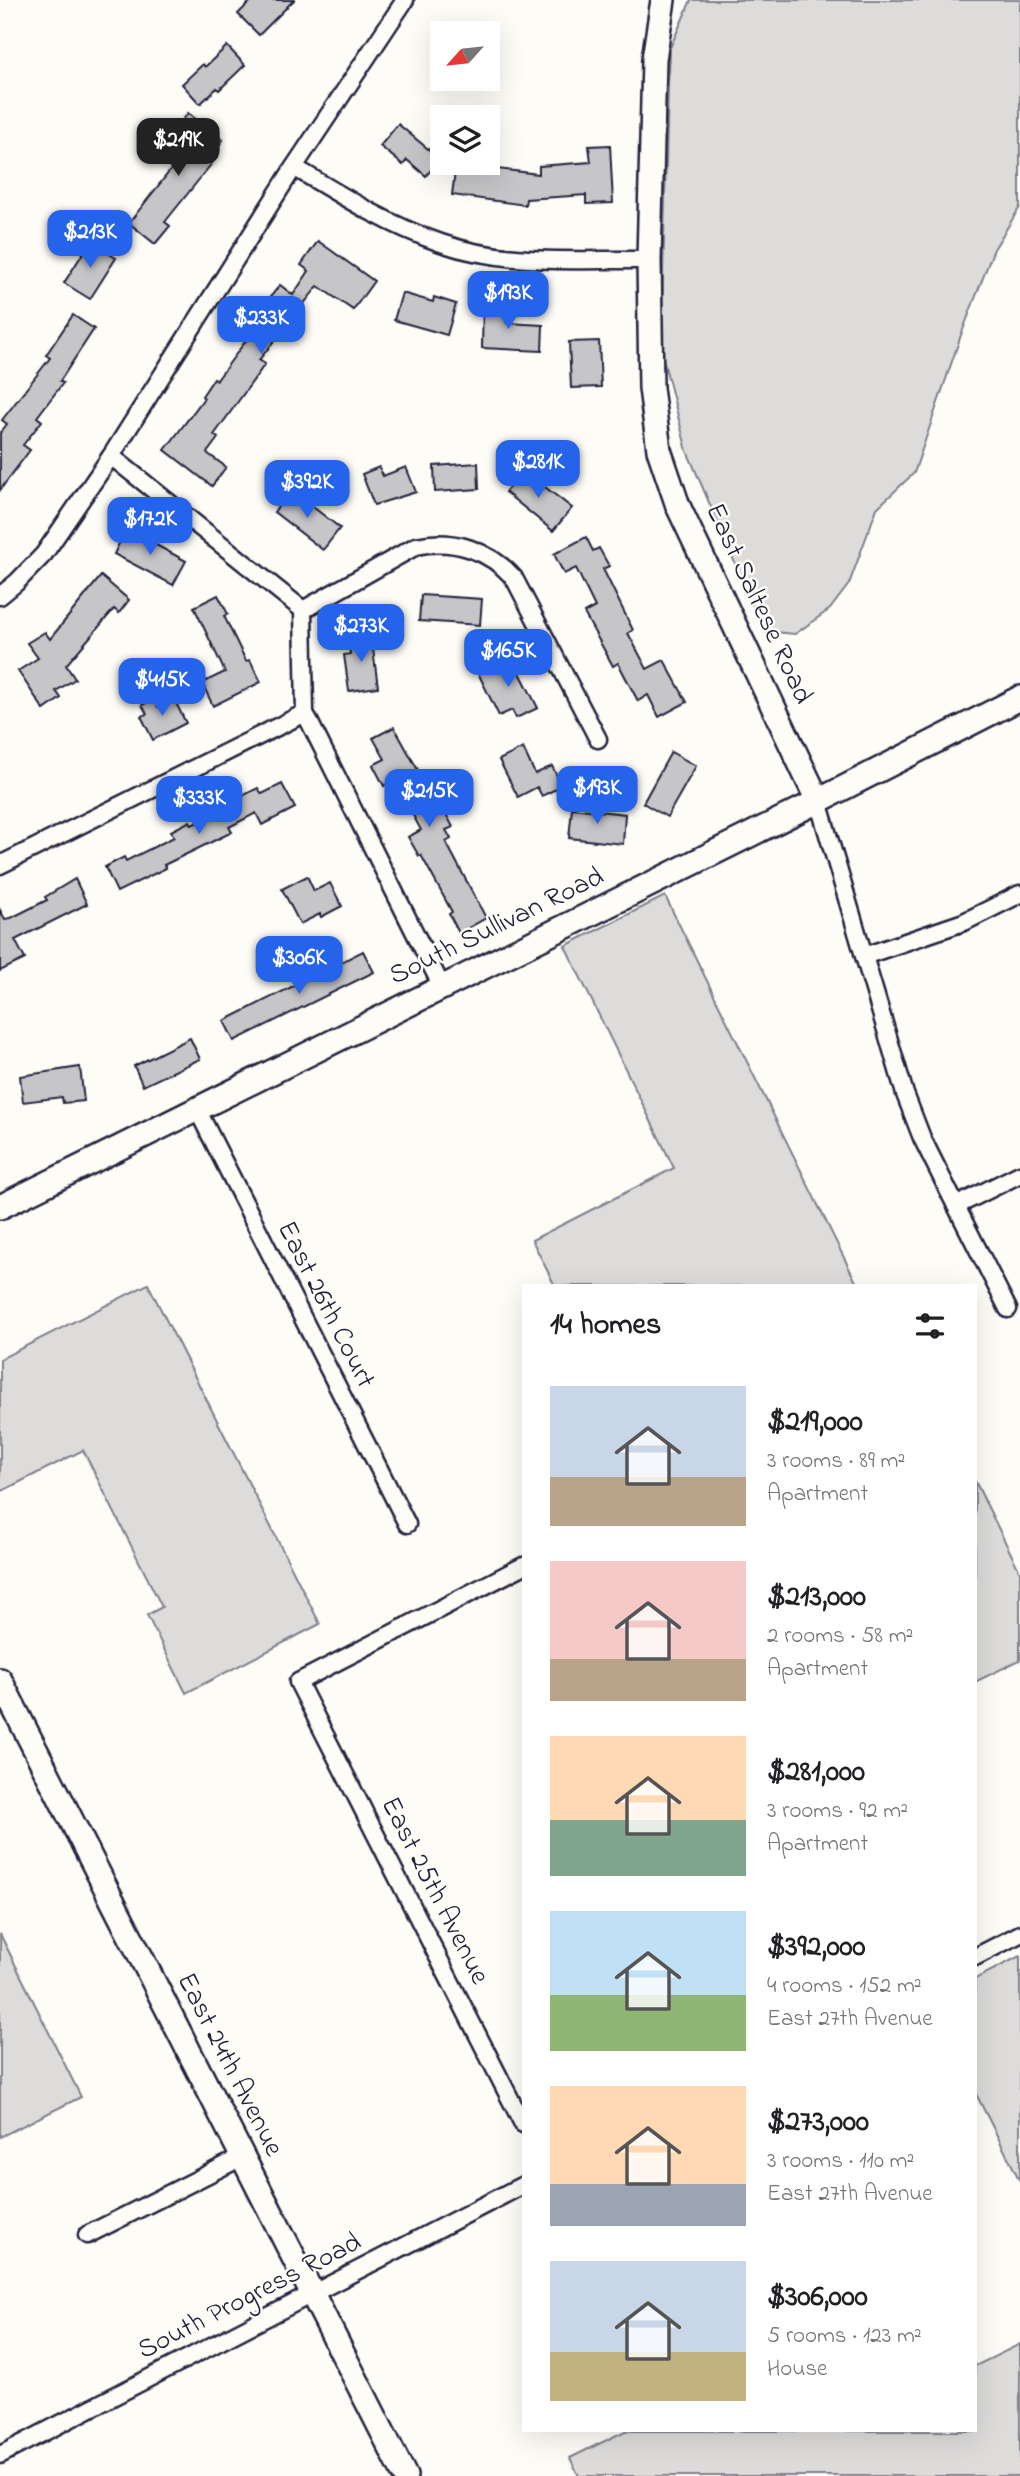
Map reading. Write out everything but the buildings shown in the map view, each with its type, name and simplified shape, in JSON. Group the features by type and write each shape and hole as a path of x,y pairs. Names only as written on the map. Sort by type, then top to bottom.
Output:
{"main road":[{"name":"East Saltese Road","path":"663,0 654,60 649,260 651,388 659,450 678,506 818,801"},
{"name":"South Sullivan Road","path":"0,1208 1020,698"},
{"name":"East 24th Avenue","path":"0,1682 405,2476"}],"street":[{"path":"0,596 18,582 44,554 111,456 294,167 405,0"},
{"path":"294,167 359,207 443,244 481,253 532,259 649,260"},
{"path":"111,456 303,610"},
{"path":"303,610 416,546 449,544 483,553 500,563 514,578 598,739"},
{"path":"303,610 305,713 442,988"},
{"path":"0,864 305,713"},
{"name":"East Saltese Road","path":"818,801 905,1094 922,1138 1009,1309"},
{"path":"864,956 964,922 1020,894"},
{"name":"East 26th Court","path":"197,1109 407,1524"},
{"path":"956,1206 1020,1174"},
{"name":"East 25th Avenue","path":"522,1567 298,1682 522,2122"},
{"path":"977,1956 1020,1934"},
{"path":"87,2235 242,2157"},
{"name":"South Progress Road","path":"0,2455 522,2186"}],"shaded area":[{"path":"691,0 1020,0 1020,207 994,249 961,335 914,473 877,508 849,584 830,609 795,634 764,631 687,451 661,351 669,50"},
{"path":"665,896 857,1284 554,1284 532,1240 674,1168 565,946"},
{"path":"148,1284 320,1624 186,1693 147,1615 162,1607 83,1450 0,1492 0,1359"},
{"path":"977,1485 1020,1572 1020,1660 977,1681"},
{"path":"0,1934 81,2097 0,2137"},
{"path":"1020,1956 1020,2181 977,2096 977,1978"},
{"path":"1020,2344 1020,2476 579,2476 570,2458 623,2432 977,2432 977,2365"}]}
